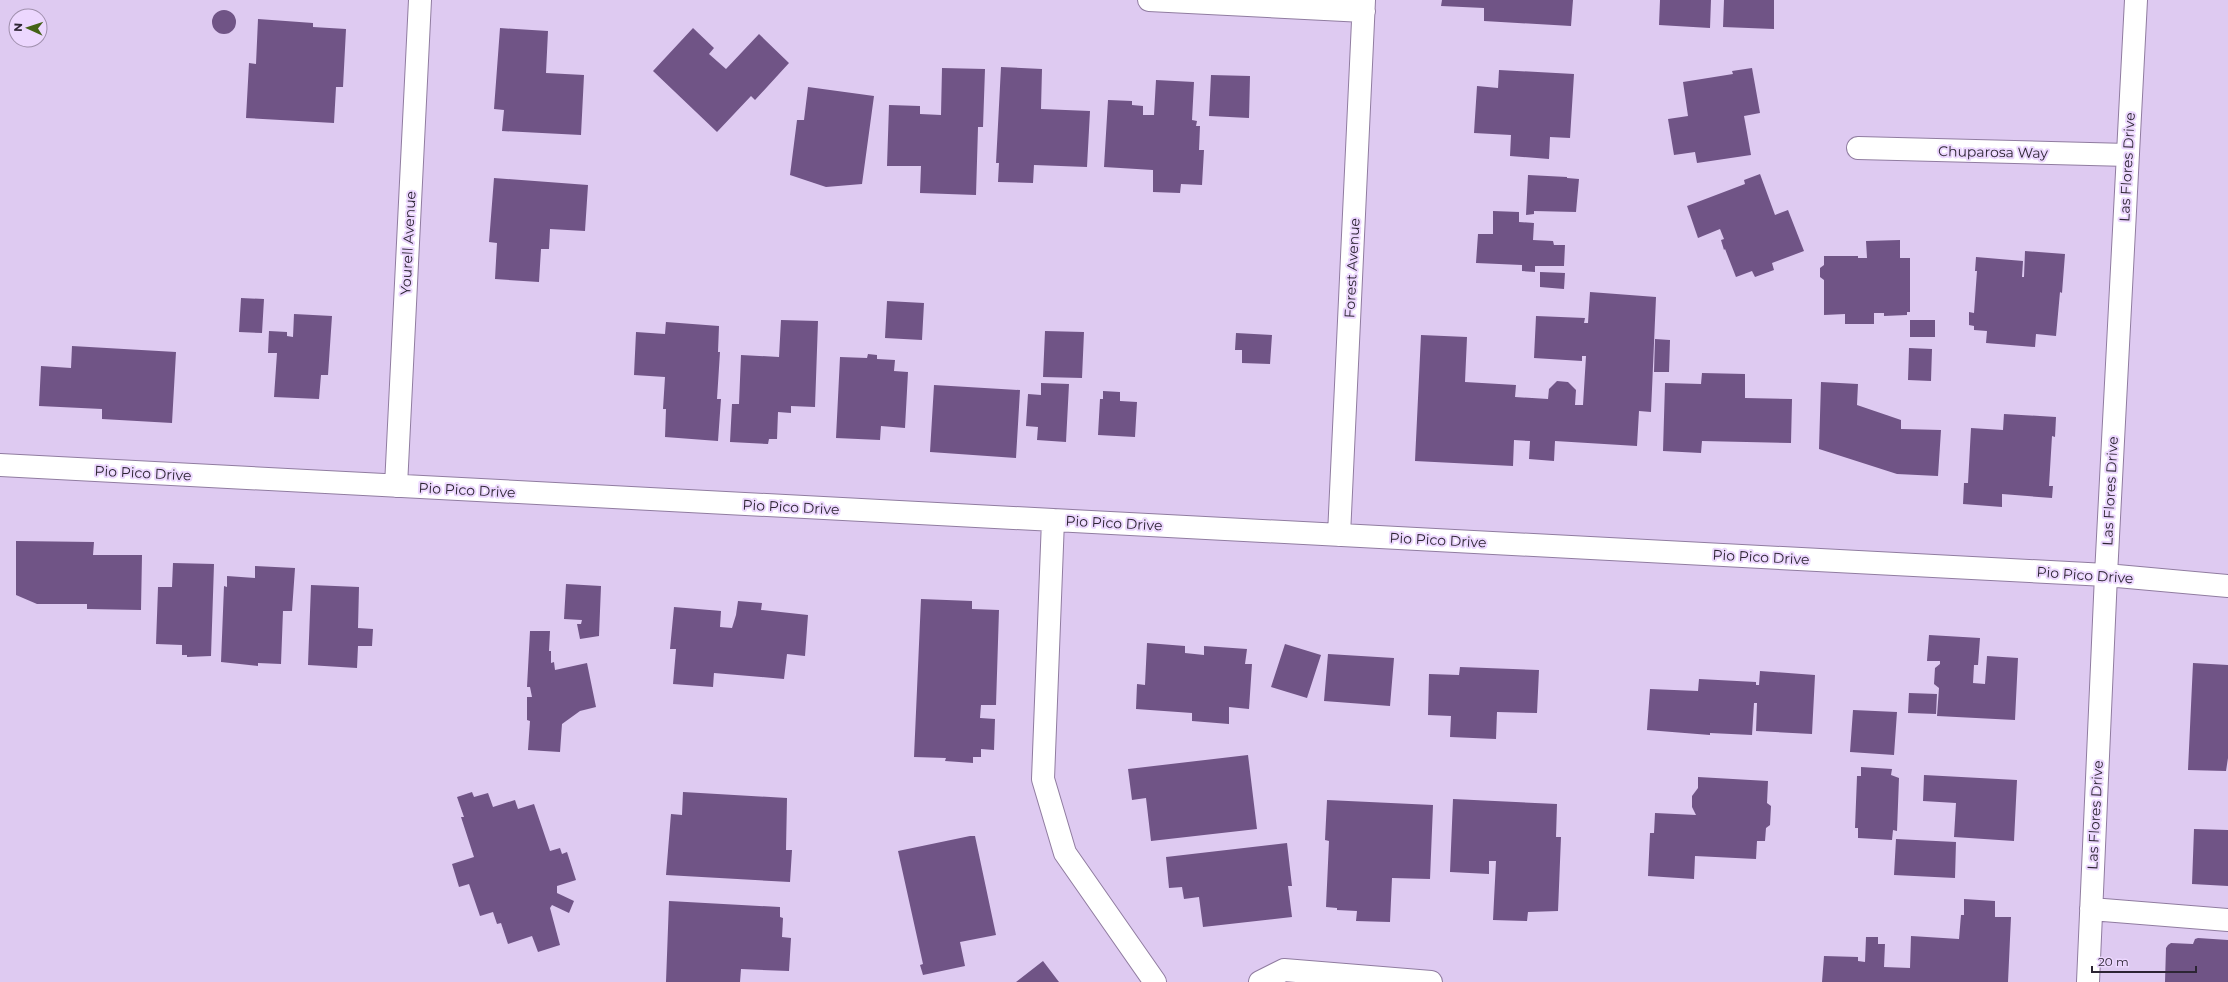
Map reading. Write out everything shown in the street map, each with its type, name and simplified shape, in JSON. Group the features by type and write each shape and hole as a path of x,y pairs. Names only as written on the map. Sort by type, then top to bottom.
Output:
{"street":[{"name":"Yourell Avenue","path":"396,486 420,0"},
{"path":"1149,0 1364,6"},
{"name":"Las Flores Drive","path":"2088,982 2106,576 2136,0"},
{"name":"Forest Avenue","path":"1339,535 1364,6"},
{"name":"Chuparosa Way","path":"1858,148 2128,155"},
{"name":"Pio Pico Drive","path":"0,465 2106,576 2228,586"},
{"path":"1053,520 1043,779 1065,853 1155,982"},
{"path":"2091,909 2228,920"},
{"path":"1260,982 1284,970 1431,982"}],"building":[{"path":"1442,0 1573,0 1571,26 1484,21 1484,8 1441,6"},
{"path":"1660,0 1711,0 1710,28 1659,25"},
{"path":"1724,0 1774,0 1774,29 1723,27"},
{"path":"219,10 229,10 236,17 236,27 229,34 219,34 212,27 212,17"},
{"path":"258,19 313,23 313,27 346,29 343,87 336,87 334,123 246,118 249,63 256,64"},
{"path":"500,28 548,31 546,73 584,75 581,135 502,131 504,110 494,109"},
{"path":"693,28 714,48 709,54 726,69 759,34 789,63 755,100 751,96 717,132 653,71"},
{"path":"1001,67 1042,69 1041,109 1090,111 1087,167 1034,165 1033,183 998,182 999,163 996,163"},
{"path":"942,68 985,69 983,127 978,127 976,195 920,193 921,166 887,166 889,105 920,106 920,114 941,115"},
{"path":"1752,68 1760,113 1744,116 1751,155 1697,163 1695,152 1674,155 1668,119 1688,116 1683,82 1733,74 1732,71"},
{"path":"1499,70 1574,74 1570,138 1550,137 1549,159 1510,156 1511,135 1474,133 1477,86 1498,88"},
{"path":"1211,75 1250,76 1249,118 1209,116"},
{"path":"1156,80 1194,82 1192,120 1197,121 1196,126 1200,126 1199,150 1204,150 1202,185 1181,184 1180,193 1153,192 1153,170 1104,167 1108,100 1132,101 1132,105 1143,106 1143,115 1154,115"},
{"path":"808,87 874,96 862,184 826,187 790,175 797,120 804,120"},
{"path":"1760,174 1775,215 1788,210 1804,251 1772,263 1774,270 1755,277 1752,271 1736,277 1725,249 1724,250 1721,240 1724,239 1720,229 1698,238 1687,206 1745,184 1744,180"},
{"path":"1528,175 1579,179 1576,212 1534,211 1534,214 1526,215"},
{"path":"494,178 588,185 585,231 550,229 549,249 541,249 539,282 495,279 497,243 489,242"},
{"path":"1493,211 1519,212 1519,222 1534,223 1533,240 1553,241 1554,245 1565,245 1564,266 1535,266 1535,272 1522,271 1522,265 1476,263 1478,234 1493,234"},
{"path":"1900,240 1900,258 1910,258 1910,312 1907,312 1907,315 1884,316 1884,313 1874,313 1874,324 1845,324 1845,314 1824,315 1824,280 1820,277 1820,268 1824,265 1824,256 1858,256 1858,258 1867,258 1866,241"},
{"path":"2025,251 2065,254 2062,293 2060,292 2056,336 2036,334 2035,347 1986,343 1987,331 1974,330 1974,326 1969,325 1969,312 1974,313 1977,271 1975,271 1976,257 2023,261 2022,277 2024,277"},
{"path":"1540,272 1565,273 1564,289 1540,287"},
{"path":"1590,292 1656,297 1651,412 1639,411 1637,446 1555,441 1554,461 1529,459 1530,441 1514,440 1513,466 1415,461 1421,335 1467,337 1465,382 1516,385 1515,397 1548,399 1549,389 1557,381 1568,382 1576,390 1575,405 1583,405 1586,356 1582,356 1582,361 1534,358 1536,316 1585,318 1584,323 1588,323"},
{"path":"241,298 264,299 262,333 239,332"},
{"path":"887,301 924,303 922,340 885,338"},
{"path":"294,314 332,316 328,375 321,375 319,399 274,397 277,353 268,353 269,331 287,332 287,336 293,337"},
{"path":"781,320 818,321 815,407 791,406 791,413 778,412 777,439 769,439 768,444 730,442 732,404 739,404 741,355 779,357"},
{"path":"1910,320 1935,320 1935,337 1910,337"},
{"path":"666,322 719,326 718,352 720,352 717,399 721,399 718,441 665,437 666,409 663,409 665,377 634,375 636,332 665,334"},
{"path":"1045,331 1084,332 1082,378 1043,377"},
{"path":"1236,333 1272,335 1270,364 1242,363 1242,350 1235,350"},
{"path":"1655,339 1670,340 1669,372 1654,372"},
{"path":"72,346 176,352 172,423 102,419 102,409 39,406 41,366 71,368"},
{"path":"1909,348 1932,349 1931,381 1908,380"},
{"path":"868,354 877,355 877,359 895,360 894,371 908,372 905,428 881,426 880,440 836,438 840,357 867,358"},
{"path":"1702,373 1745,374 1745,398 1792,399 1791,443 1702,441 1701,453 1663,451 1665,383 1701,384"},
{"path":"1821,382 1858,384 1857,405 1901,420 1901,429 1941,430 1938,476 1897,474 1819,449"},
{"path":"1041,383 1069,384 1066,442 1037,440 1038,427 1026,426 1028,394 1041,395"},
{"path":"934,385 1020,390 1016,458 930,452"},
{"path":"1103,391 1120,392 1120,401 1137,402 1135,437 1098,435 1100,399 1103,399"},
{"path":"2004,414 2056,417 2055,437 2052,436 2049,486 2053,486 2052,498 2002,494 2002,507 1963,504 1964,483 1968,483 1971,428 2003,430"},
{"path":"16,541 94,542 93,555 142,555 141,610 87,609 87,604 37,604 16,595"},
{"path":"173,563 214,564 211,656 187,657 187,655 182,655 182,645 156,644 158,587 172,587"},
{"path":"255,566 295,568 292,611 283,611 281,664 258,663 258,666 221,662 224,586 227,587 227,576 255,578"},
{"path":"566,584 601,586 599,636 580,639 577,624 581,624 582,620 564,619"},
{"path":"311,585 359,587 358,628 373,629 372,646 358,646 357,668 308,665"},
{"path":"921,599 972,601 972,609 999,610 996,705 981,705 980,718 995,719 994,750 981,749 981,757 973,757 973,763 945,761 946,758 914,757"},
{"path":"738,601 762,603 761,610 808,615 805,656 787,654 784,679 714,673 713,687 673,684 676,649 670,649 674,607 721,611 720,627 732,628"},
{"path":"530,631 550,631 549,651 551,651 551,663 554,662 555,670 587,663 596,707 580,711 562,724 560,752 528,750 530,721 527,720 527,697 532,697 530,687 527,687"},
{"path":"1929,635 1980,638 1978,665 1974,665 1973,683 1985,684 1987,656 2018,658 2015,720 1937,716 1939,688 1934,684 1935,668 1940,664 1940,661 1927,661"},
{"path":"1147,643 1185,646 1185,653 1204,655 1204,646 1247,649 1245,664 1252,664 1249,709 1229,707 1229,724 1192,721 1192,713 1136,709 1137,684 1145,685"},
{"path":"1285,644 1321,655 1307,698 1271,687"},
{"path":"1328,654 1394,658 1390,706 1324,701"},
{"path":"2193,663 2228,665 2228,758 2226,771 2188,770"},
{"path":"1460,667 1539,670 1537,713 1497,712 1496,739 1450,737 1451,716 1428,715 1429,674 1459,675"},
{"path":"1760,671 1815,675 1812,734 1756,731 1757,703 1754,703 1752,735 1710,733 1710,735 1647,730 1650,689 1698,691 1699,679 1756,682 1756,685 1759,685"},
{"path":"1909,693 1937,694 1936,714 1908,713"},
{"path":"1853,710 1897,712 1894,755 1850,752"},
{"path":"1248,755 1257,829 1151,841 1146,798 1132,800 1128,769"},
{"path":"1861,767 1892,769 1891,775 1899,778 1897,831 1893,830 1892,840 1858,838 1858,828 1855,828 1857,776 1861,776"},
{"path":"1924,775 2017,780 2014,841 1954,837 1956,803 1923,801"},
{"path":"1698,777 1768,781 1767,803 1771,806 1770,825 1766,828 1765,841 1757,841 1756,859 1695,856 1694,879 1648,876 1650,833 1654,833 1655,813 1696,815 1692,807 1692,796 1698,788"},
{"path":"472,792 474,797 488,793 493,807 515,800 518,809 534,804 550,851 560,848 562,854 567,852 576,880 557,886 557,893 574,901 569,913 552,905 550,908 560,945 538,952 532,936 508,944 501,923 497,924 493,912 480,916 469,884 459,887 452,864 474,857 461,817 464,817 457,797"},
{"path":"683,792 787,798 786,850 792,850 790,882 666,875 671,814 682,815"},
{"path":"1453,799 1557,804 1556,837 1561,837 1558,911 1528,912 1527,921 1493,920 1496,861 1489,861 1489,874 1450,872"},
{"path":"1327,800 1433,805 1430,879 1392,878 1390,922 1356,921 1357,911 1337,910 1337,908 1326,907 1329,841 1325,840"},
{"path":"2194,829 2228,830 2228,886 2192,884"},
{"path":"975,836 996,935 960,942 965,966 923,975 920,965 923,964 898,851"},
{"path":"1896,839 1956,842 1955,878 1894,875"},
{"path":"1287,843 1292,886 1288,886 1292,917 1203,927 1199,897 1184,899 1182,887 1169,888 1166,857"},
{"path":"1964,899 1995,901 1995,917 2011,917 2008,982 1822,982 1824,956 1858,957 1858,961 1865,962 1866,937 1878,937 1878,944 1885,944 1884,967 1910,968 1911,936 1959,939 1961,915 1964,915"},
{"path":"669,901 780,907 780,917 783,918 782,937 791,938 789,971 741,969 740,982 666,982"},
{"path":"2195,939 2228,940 2228,982 2165,982 2166,948 2168,945 2171,943 2193,944"},
{"path":"1043,961 1059,982 1016,982"}]}
